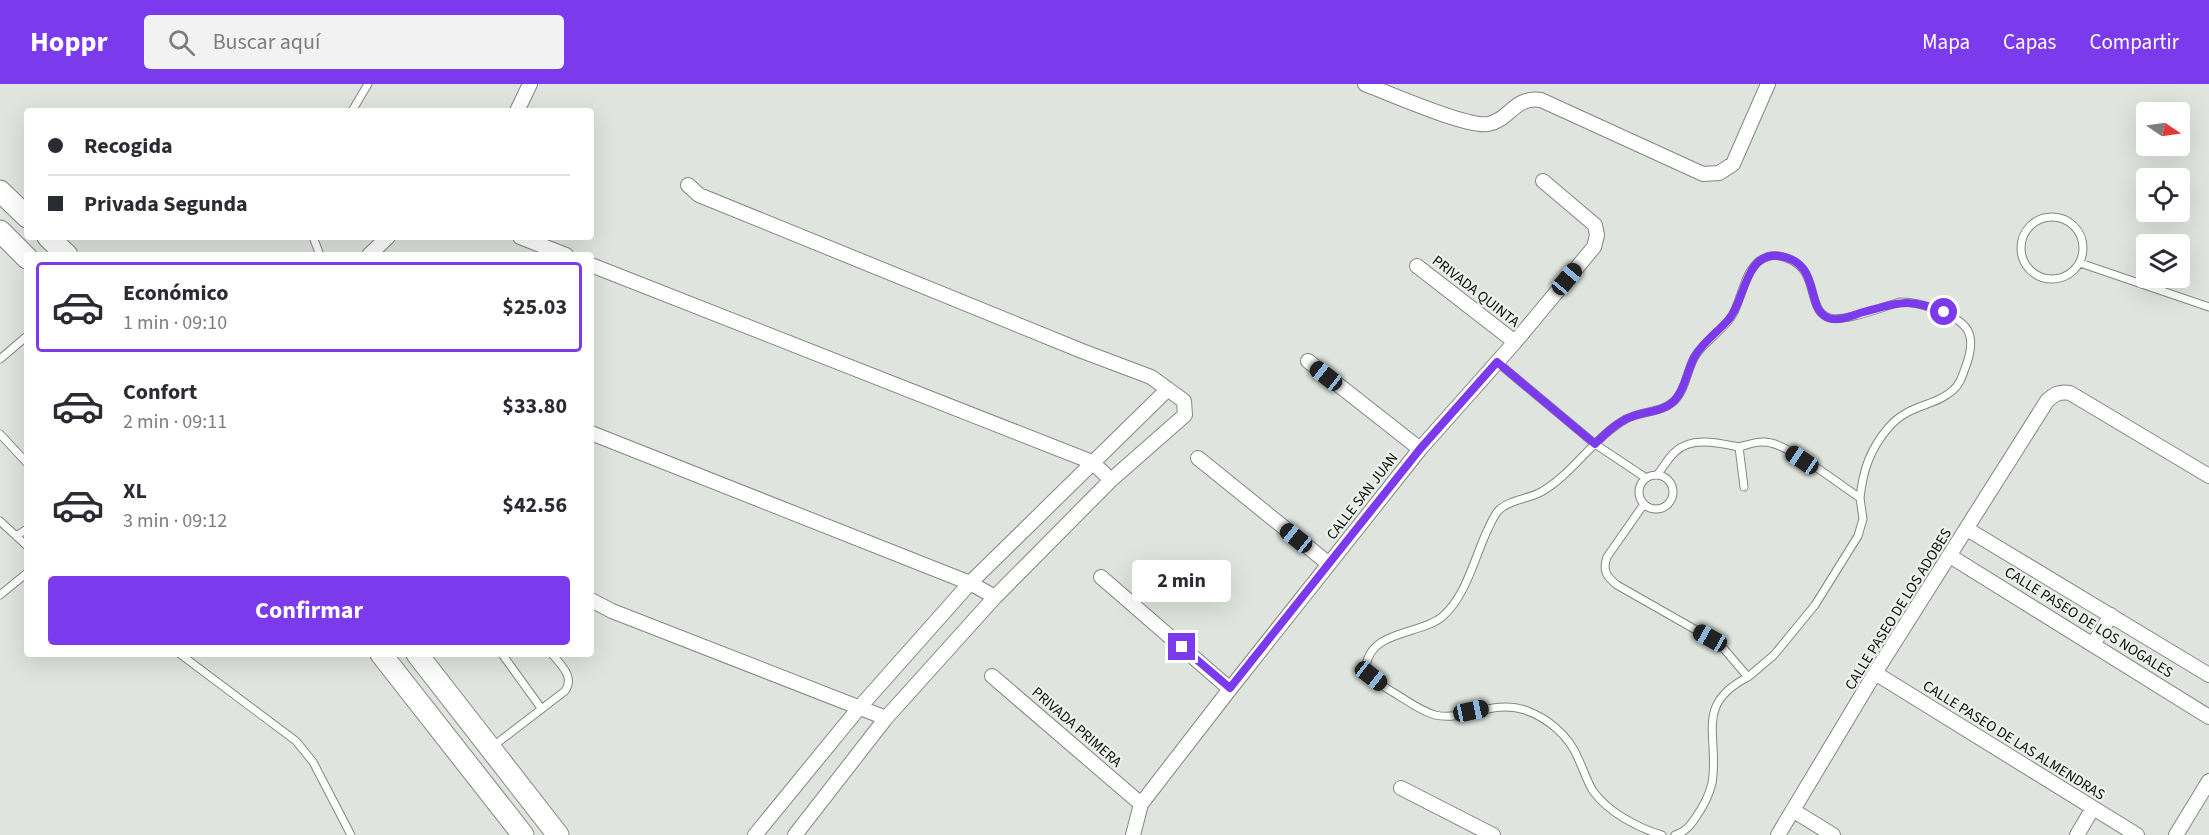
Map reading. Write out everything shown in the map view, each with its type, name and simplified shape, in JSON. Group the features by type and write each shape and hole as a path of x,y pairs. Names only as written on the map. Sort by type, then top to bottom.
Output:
{"main road":[{"path":"0,191 24,214"},
{"path":"0,231 24,255"},
{"path":"51,240 64,252"},
{"path":"383,657 523,835"},
{"path":"419,657 558,835"}],"street":[{"path":"518,108 530,84"},
{"path":"1365,84 1429,108 1481,124 1494,122 1520,102 1532,99 1541,100 1703,174 1719,173 1733,164 1768,84"},
{"name":"CALLE SAN JUAN","path":"1133,835 1141,804 1230,688 1420,449 1515,342 1593,247 1597,235 1595,225 1543,181"},
{"path":"688,185 699,195 1151,377 1184,401 1185,415 1111,480 995,597 886,718 795,835"},
{"path":"372,252 385,240"},
{"path":"528,240 558,252"},
{"path":"594,266 1092,462 1111,480"},
{"name":"PRIVADA QUINTA","path":"1417,266 1515,342"},
{"path":"1308,361 1420,449"},
{"path":"755,835 859,708 970,583 1168,389"},
{"name":"CALLE PASEO DE LOS ADOBES","path":"1778,835 1875,674 2047,401 2058,393 2070,393 2209,476"},
{"path":"594,434 970,583 995,597"},
{"path":"1198,458 1329,564"},
{"name":"CALLE PASEO DE LOS NOGALES","path":"1967,529 2209,675"},
{"name":"CALLE PASEO DE LOS NOGALES","path":"1950,556 2209,717"},
{"path":"1101,577 1230,688"},
{"path":"594,602 612,611 886,718"},
{"path":"2094,644 2111,615"},
{"name":"CALLE PASEO DE LAS ALMENDRAS","path":"1875,674 2137,835"},
{"name":"PRIVADA PRIMERA","path":"992,676 1141,804"},
{"path":"2175,835 2209,781"},
{"path":"1401,788 1493,835"},
{"path":"2077,835 2093,808"},
{"path":"1794,811 1833,835"}],"lane":[{"path":"354,108 368,84"},
{"path":"2054,217 2070,222 2077,229 2084,245 2080,263 2068,276 2060,279 2042,279 2034,274 2023,261 2021,252 2024,234 2036,221 2044,218 2054,217"},
{"path":"1662,835 1629,821 1602,801 1593,791 1571,744 1559,731 1537,716 1526,711 1502,707 1452,716 1433,715 1386,688 1371,676 1366,666 1370,652 1383,641 1423,628 1447,612 1462,590 1482,540 1499,509 1542,492 1608,431 1626,419 1663,408 1673,402 1680,392 1696,355 1733,314 1754,267 1762,259 1778,255 1793,260 1803,267 1818,309 1826,317 1840,319 1900,302 1925,305 1956,317 1965,324 1971,339 1970,353 1957,386 1945,396 1911,409 1890,425 1868,457 1860,498 1863,519 1858,536 1815,606 1774,655 1748,677 1727,689 1715,707 1712,723 1713,764 1710,789 1690,826 1675,835"},
{"path":"2080,263 2209,308"},
{"path":"0,359 24,339"},
{"path":"1497,362 1595,444 1646,478"},
{"path":"0,434 24,460"},
{"path":"1657,475 1668,480 1672,496 1670,501 1660,508 1644,504 1639,494 1642,482 1646,478 1657,475 1675,452 1691,443 1739,447 1763,442 1783,447 1860,498"},
{"path":"1739,447 1744,486"},
{"path":"1644,504 1607,558 1606,575 1617,585 1710,638 1724,649 1748,677"},
{"path":"0,521 24,543"},
{"path":"16,536 24,531"},
{"path":"0,595 24,575"},
{"path":"184,657 296,741 313,762 351,835"},
{"path":"504,657 541,708"},
{"path":"490,748 565,691 569,680 567,673 554,657"}],"route":[{"path":"1182,647 1230,688 1420,449 1497,362 1595,444 1608,431 1626,419 1663,408 1677,399 1696,355 1733,314 1749,274 1762,259 1778,255 1803,267 1818,309 1826,317 1840,319 1900,302 1918,303 1944,312"}]}
